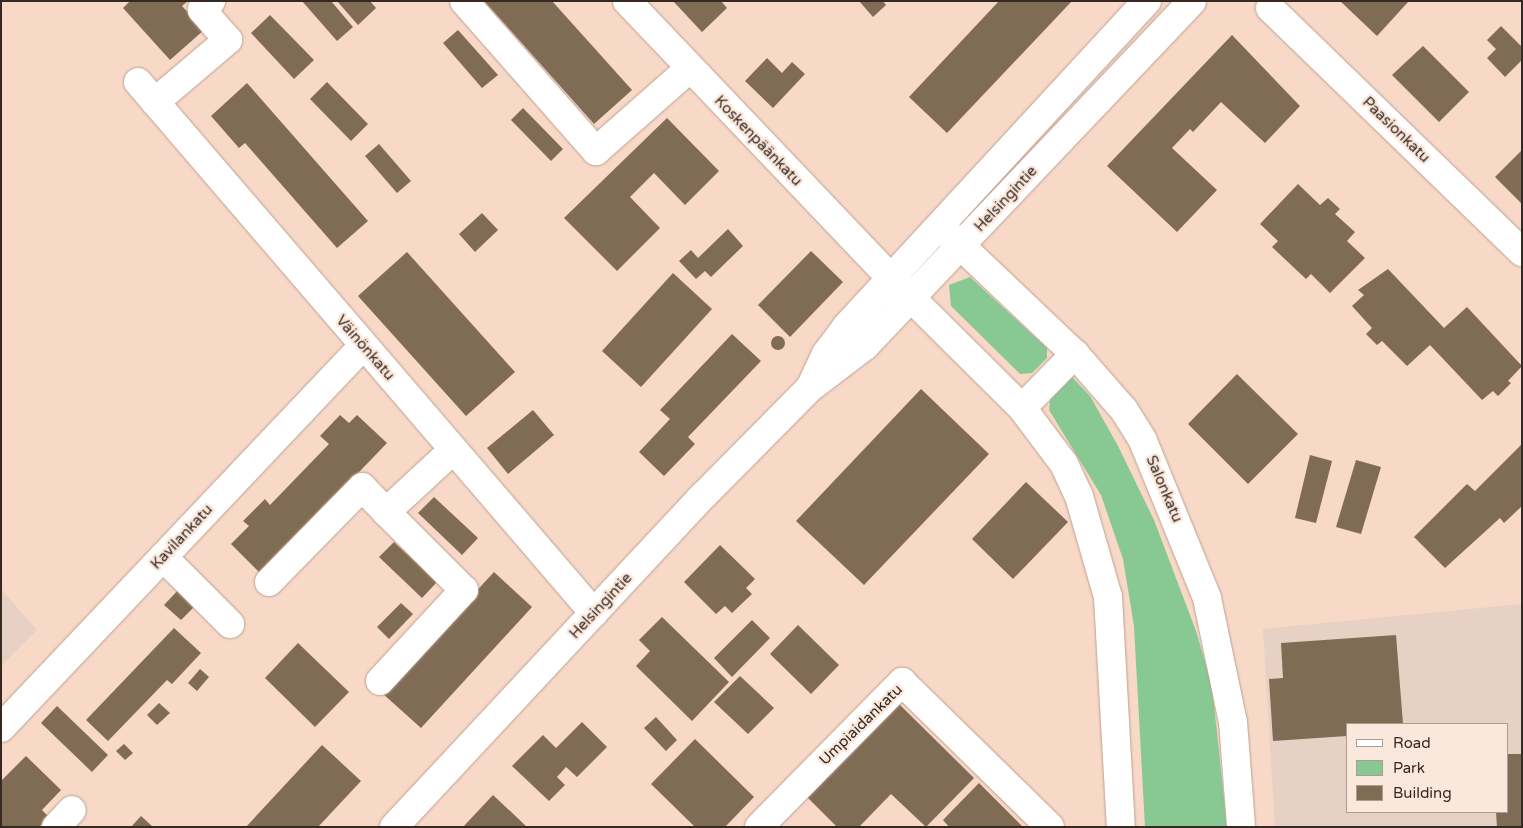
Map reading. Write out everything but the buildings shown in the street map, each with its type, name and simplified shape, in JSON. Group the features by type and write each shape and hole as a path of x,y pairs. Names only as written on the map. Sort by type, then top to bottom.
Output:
{"main road":[{"name":"Väinönkatu","path":"211,1 202,10 228,40 147,92 594,613"},
{"path":"464,1 596,151 690,69"},
{"name":"Koskenpäänkatu","path":"627,1 891,278"},
{"name":"Helsingintie","path":"811,387 826,354 891,278 1147,1"},
{"name":"Helsingintie","path":"394,827 594,613 811,387 865,346 962,246 1192,1"},
{"name":"Paasionkatu","path":"1270,8 1522,252"},
{"name":"Salonkatu","path":"940,226 1075,354 1124,410 1143,441 1193,556 1222,660 1241,827"},
{"path":"891,278 1022,408 1064,464 1100,557 1112,639 1121,827"},
{"name":"Kavilankatu","path":"1,728 363,346"},
{"path":"1022,408 1075,354"},
{"path":"386,512 453,450"},
{"path":"269,582 362,487 464,590 380,681"},
{"path":"163,557 230,624"},
{"name":"Umpiaidankatu","path":"759,827 902,682 1050,827"}],"shaded area":[{"path":"1,589 37,630 1,666"},
{"path":"1522,604 1522,827 1275,827 1263,629"}],"green space":[{"path":"970,277 1047,348 1047,358 1032,373 1020,374 951,306 949,285"},
{"path":"1072,377 1090,396 1118,446 1154,520 1196,631 1212,686 1227,827 1145,827 1134,626 1123,559 1101,495 1049,410 1051,394"}]}
